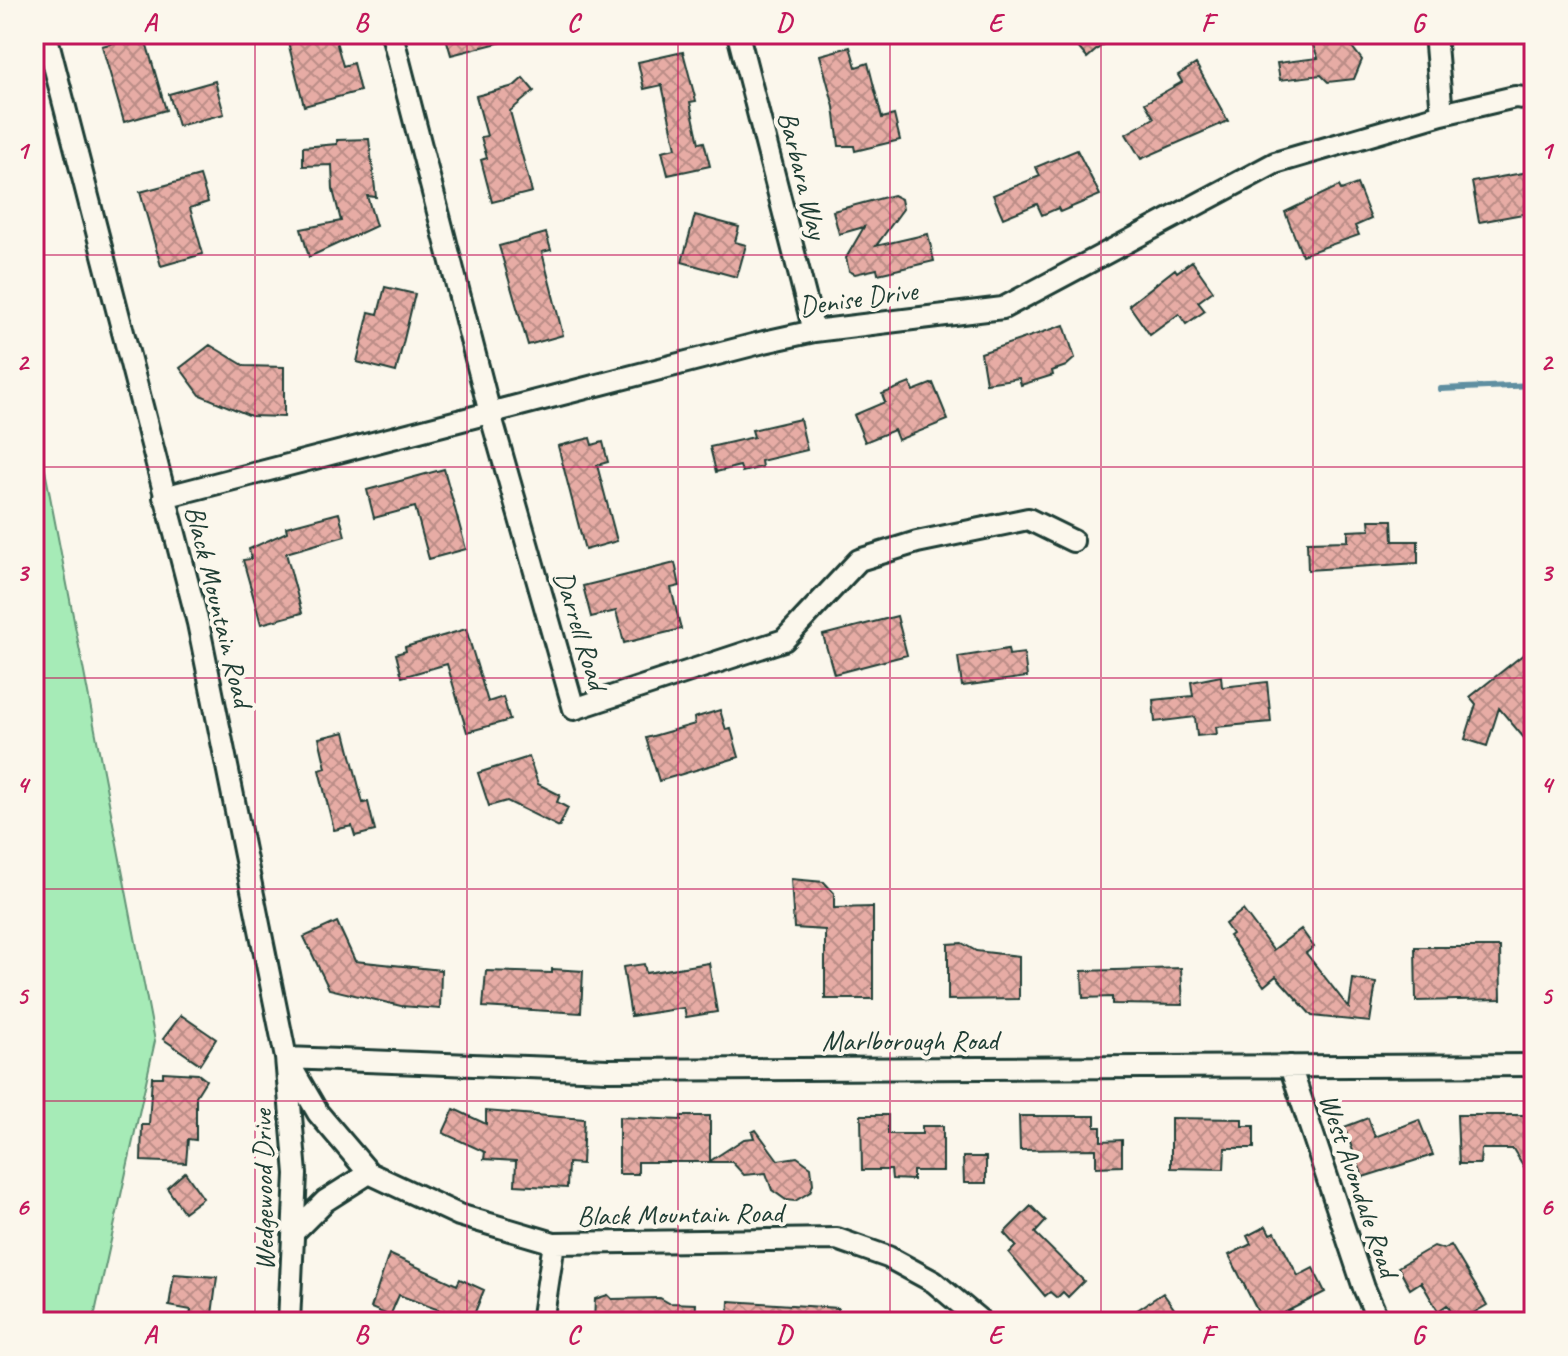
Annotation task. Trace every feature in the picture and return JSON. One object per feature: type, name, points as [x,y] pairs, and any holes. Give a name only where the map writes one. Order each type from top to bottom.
[{"type":"street","name":"Black Mountain Road","points":[[46,34],[201,636],[286,1058],[318,1113],[369,1173],[459,1215],[554,1243],[837,1239],[888,1257],[934,1282],[982,1322]]},
{"type":"street","name":"Darrell Road","points":[[392,34],[490,413],[574,709],[784,640],[859,560],[917,542],[1028,519],[1073,541]]},
{"type":"street","name":"Barbara Way","points":[[738,34],[814,331]]},
{"type":"street","points":[[1435,34],[1442,114]]},
{"type":"street","name":"Denise Drive","points":[[164,497],[814,331],[1003,308],[1275,163],[1442,114],[1515,97],[1534,99]]},
{"type":"street","name":"Marlborough Road","points":[[286,1058],[608,1070],[1534,1065]]},
{"type":"street","name":"Wedgewood Drive","points":[[286,1058],[296,1174],[296,1230],[289,1322]]},
{"type":"street","name":"West Avondale Road","points":[[1290,1066],[1364,1288],[1379,1322]]},
{"type":"street","points":[[296,1230],[325,1201],[369,1173]]},
{"type":"street","points":[[542,1322],[554,1243]]},
{"type":"green space","points":[[34,413],[155,1041],[93,1322],[34,1322]]},
{"type":"building","points":[[286,34],[334,34],[343,66],[353,63],[360,91],[304,106]]},
{"type":"building","points":[[445,34],[510,34],[510,40],[451,55]]},
{"type":"building","points":[[1067,34],[1115,34],[1087,58]]},
{"type":"building","points":[[1316,34],[1342,34],[1362,60],[1354,79],[1328,82],[1321,75],[1280,80],[1277,63],[1318,58],[1312,43]]},
{"type":"building","points":[[144,35],[166,110],[124,122],[102,46]]},
{"type":"building","points":[[850,47],[856,67],[868,63],[882,118],[894,115],[900,140],[855,151],[854,146],[839,146],[834,107],[820,55]]},
{"type":"building","points":[[683,52],[696,101],[690,102],[699,143],[704,142],[710,166],[668,175],[662,151],[676,148],[662,85],[644,89],[638,62]]},
{"type":"building","points":[[1196,64],[1228,121],[1141,159],[1126,134],[1154,118],[1145,103],[1182,82],[1178,75]]},
{"type":"building","points":[[523,78],[534,91],[510,111],[532,192],[492,202],[481,160],[487,158],[481,137],[487,136],[476,96],[514,86]]},
{"type":"building","points":[[215,81],[224,114],[178,126],[169,94]]},
{"type":"building","points":[[369,139],[376,197],[367,196],[376,226],[309,257],[301,229],[341,221],[333,190],[332,165],[303,166],[303,147],[337,144],[337,140]]},
{"type":"building","points":[[1077,150],[1100,195],[1060,212],[1058,208],[1042,215],[1037,204],[1003,218],[993,195],[1040,176],[1036,167]]},
{"type":"building","points":[[1534,171],[1534,212],[1479,222],[1472,182]]},
{"type":"building","points":[[200,176],[208,202],[190,208],[203,254],[161,266],[140,192]]},
{"type":"building","points":[[1357,184],[1371,219],[1355,226],[1359,235],[1302,255],[1285,212],[1339,186],[1341,190]]},
{"type":"building","points":[[893,195],[901,199],[903,209],[876,246],[928,234],[934,261],[878,274],[877,269],[855,274],[849,271],[846,258],[864,227],[839,234],[833,211]]},
{"type":"building","points":[[695,215],[739,227],[735,242],[746,245],[737,277],[682,262]]},
{"type":"building","points":[[546,233],[551,250],[542,252],[563,335],[528,345],[499,246]]},
{"type":"building","points":[[1192,261],[1213,291],[1198,302],[1205,311],[1186,324],[1179,314],[1150,335],[1129,305],[1175,269],[1177,272]]},
{"type":"building","points":[[385,287],[415,294],[396,372],[357,362],[369,312],[378,314]]},
{"type":"building","points":[[1064,325],[1075,358],[1066,366],[1052,371],[1053,375],[1021,385],[1019,378],[986,383],[981,353]]},
{"type":"building","points":[[210,345],[245,366],[284,367],[284,417],[251,416],[200,395],[180,368]]},
{"type":"building","points":[[910,383],[913,391],[933,383],[948,420],[898,440],[894,430],[865,442],[854,415],[885,402],[882,394]]},
{"type":"building","points":[[800,419],[807,450],[761,461],[762,467],[742,472],[740,466],[716,472],[710,447],[754,437],[752,430]]},
{"type":"building","points":[[590,438],[592,445],[603,442],[608,462],[597,465],[617,541],[585,550],[558,446]]},
{"type":"building","points":[[444,469],[466,549],[429,559],[415,507],[374,518],[367,490]]},
{"type":"building","points":[[339,513],[345,536],[286,553],[302,613],[261,624],[243,560],[251,559],[249,549],[287,532],[286,527]]},
{"type":"building","points":[[1369,520],[1392,520],[1393,541],[1418,541],[1418,563],[1308,570],[1307,542],[1348,541],[1348,531],[1370,530]]},
{"type":"building","points":[[675,563],[680,586],[671,588],[681,629],[624,643],[616,611],[591,617],[583,586]]},
{"type":"building","points":[[897,616],[907,655],[834,674],[823,635]]},
{"type":"building","points":[[466,629],[488,702],[503,697],[510,720],[467,732],[447,664],[402,677],[396,654],[406,651],[405,647]]},
{"type":"building","points":[[1008,649],[1009,655],[1024,653],[1027,677],[962,686],[958,657]]},
{"type":"building","points":[[1525,653],[1534,663],[1534,750],[1499,708],[1487,746],[1465,739],[1476,704],[1470,697]]},
{"type":"building","points":[[1221,676],[1222,687],[1267,682],[1271,722],[1216,727],[1217,734],[1197,736],[1195,717],[1155,722],[1153,700],[1193,696],[1191,682]]},
{"type":"building","points":[[720,710],[726,730],[731,729],[739,757],[659,781],[646,738],[695,724],[694,718]]},
{"type":"building","points":[[345,732],[363,803],[368,802],[375,831],[355,836],[352,826],[334,830],[319,770],[326,768],[319,738]]},
{"type":"building","points":[[529,757],[538,784],[560,795],[557,802],[568,808],[559,827],[507,801],[489,806],[478,773]]},
{"type":"building","points":[[791,879],[824,882],[834,893],[834,908],[873,907],[873,999],[825,999],[825,930],[794,928]]},
{"type":"building","points":[[1243,910],[1273,950],[1301,929],[1314,947],[1306,953],[1349,1008],[1353,979],[1376,983],[1370,1022],[1312,1016],[1276,976],[1264,986],[1229,936],[1232,934],[1225,924]]},
{"type":"building","points":[[337,922],[355,961],[441,970],[440,1009],[401,1006],[329,989],[304,937]]},
{"type":"building","points":[[962,943],[976,951],[1019,956],[1019,999],[948,1000],[948,944]]},
{"type":"building","points":[[1415,947],[1500,947],[1501,999],[1416,1001]]},
{"type":"building","points":[[709,963],[717,1012],[686,1017],[684,1008],[631,1016],[623,967],[644,964],[646,973]]},
{"type":"building","points":[[1181,968],[1183,1005],[1112,1004],[1112,997],[1083,998],[1082,971]]},
{"type":"building","points":[[552,969],[583,971],[581,1013],[483,1007],[486,971],[552,973]]},
{"type":"building","points":[[181,1015],[216,1039],[200,1064],[163,1039]]},
{"type":"building","points":[[163,1072],[198,1074],[206,1080],[196,1096],[196,1140],[188,1139],[186,1163],[141,1161],[142,1125],[149,1125],[152,1077],[163,1077]]},
{"type":"building","points":[[454,1109],[486,1124],[486,1111],[584,1119],[582,1164],[568,1163],[567,1188],[515,1185],[516,1161],[484,1159],[485,1152],[443,1133]]},
{"type":"building","points":[[861,1115],[888,1115],[888,1134],[922,1134],[922,1126],[943,1126],[943,1171],[913,1171],[913,1180],[892,1179],[891,1170],[862,1170]]},
{"type":"building","points":[[1457,1115],[1527,1115],[1534,1126],[1534,1183],[1513,1149],[1481,1149],[1480,1164],[1459,1164]]},
{"type":"building","points":[[681,1116],[710,1116],[710,1161],[744,1139],[754,1138],[752,1132],[756,1130],[778,1160],[797,1157],[811,1167],[813,1184],[810,1192],[795,1201],[786,1200],[772,1190],[766,1173],[744,1175],[732,1162],[638,1162],[638,1174],[619,1174],[619,1117],[681,1120]]},
{"type":"building","points":[[1019,1116],[1095,1116],[1095,1127],[1101,1127],[1101,1141],[1122,1140],[1122,1166],[1096,1167],[1096,1149],[1020,1150]]},
{"type":"building","points":[[1171,1118],[1242,1119],[1242,1126],[1254,1126],[1254,1148],[1225,1148],[1224,1169],[1171,1168]]},
{"type":"building","points":[[1368,1118],[1375,1137],[1419,1120],[1433,1155],[1363,1177],[1344,1127]]},
{"type":"building","points":[[963,1157],[986,1157],[986,1183],[964,1183]]},
{"type":"building","points":[[185,1172],[203,1198],[184,1212],[167,1188]]},
{"type":"building","points":[[1031,1206],[1046,1221],[1035,1233],[1084,1281],[1068,1297],[1063,1292],[1057,1298],[1050,1292],[1045,1296],[1009,1253],[1016,1246],[1004,1233]]},
{"type":"building","points":[[1266,1226],[1270,1234],[1275,1232],[1298,1276],[1313,1268],[1325,1292],[1282,1314],[1287,1322],[1263,1322],[1229,1255],[1251,1244],[1247,1236]]},
{"type":"building","points":[[1451,1245],[1487,1305],[1458,1322],[1447,1305],[1438,1311],[1421,1282],[1410,1289],[1398,1267],[1434,1246],[1443,1249]]},
{"type":"building","points":[[389,1254],[457,1285],[460,1279],[484,1290],[471,1322],[399,1295],[390,1316],[371,1308]]},
{"type":"building","points":[[174,1274],[217,1277],[211,1322],[189,1322],[191,1310],[169,1306]]},
{"type":"building","points":[[1163,1293],[1175,1310],[1156,1322],[1119,1322]]},
{"type":"building","points":[[608,1295],[612,1299],[660,1298],[669,1303],[696,1304],[695,1322],[594,1322],[595,1299]]},
{"type":"building","points":[[729,1301],[838,1308],[837,1322],[728,1322]]},
{"type":"waterway","points":[[1441,389],[1534,385]]}]
